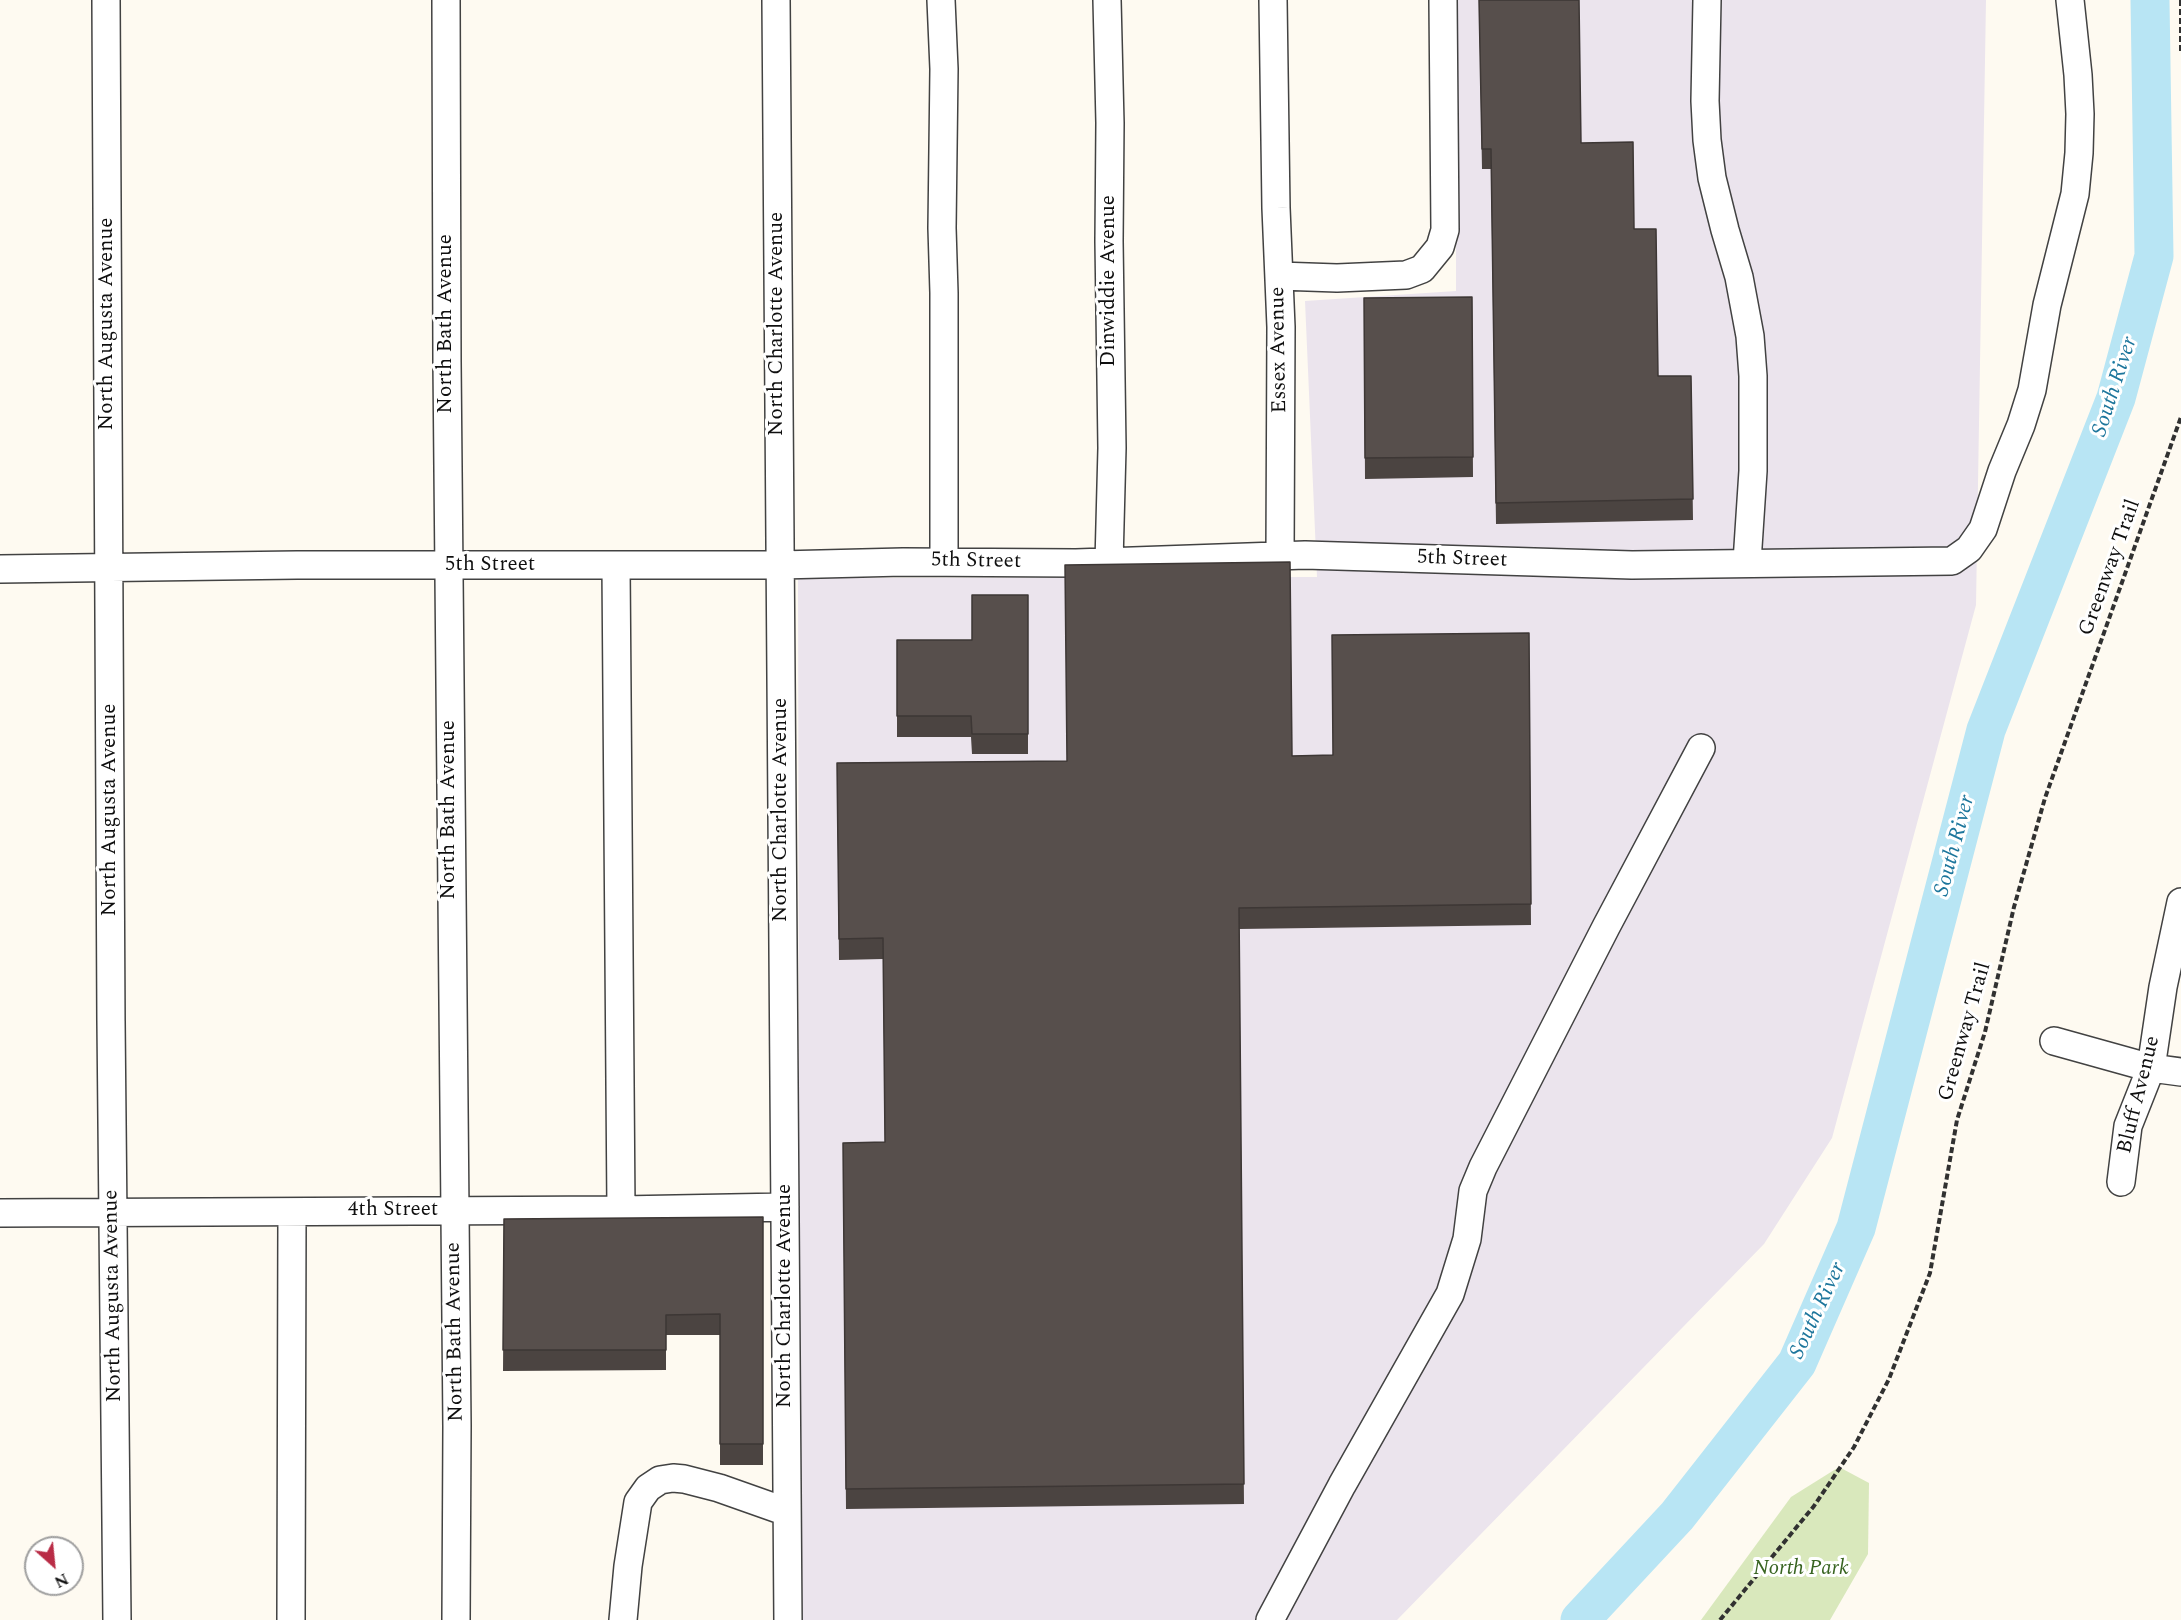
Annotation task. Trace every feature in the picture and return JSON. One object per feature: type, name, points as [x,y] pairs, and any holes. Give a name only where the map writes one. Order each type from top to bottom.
[{"type":"street","name":"North Augusta Avenue","points":[[106,0],[117,1620]]},
{"type":"street","name":"North Bath Avenue","points":[[446,0],[457,1426],[456,1620]]},
{"type":"street","name":"North Charlotte Avenue","points":[[776,0],[788,1620]]},
{"type":"street","points":[[941,0],[944,69],[942,228],[944,562]]},
{"type":"street","name":"Dinwiddie Avenue","points":[[1107,0],[1112,448],[1109,562]]},
{"type":"street","points":[[1273,0],[1279,276]]},
{"type":"street","name":"Essex Avenue","points":[[1280,555],[1282,430],[1279,276],[1337,278],[1406,275],[1422,269],[1440,247],[1445,230],[1443,0]]},
{"type":"street","points":[[1707,0],[1705,101],[1707,140],[1715,188],[1739,278],[1750,336],[1753,376],[1753,471],[1747,562]]},
{"type":"street","name":"5th Street","points":[[0,569],[297,565],[450,567],[1109,562],[1280,555],[1632,565],[1952,561],[1969,549],[1983,529],[2002,471],[2021,425],[2032,390],[2047,305],[2075,194],[2080,114],[2070,0]]},
{"type":"street","points":[[616,566],[621,1210]]},
{"type":"street","points":[[1270,1620],[1348,1475],[1450,1294],[1467,1239],[1473,1191],[1483,1167],[1701,748]]},
{"type":"street","name":"Bluff Avenue","points":[[2121,1182],[2128,1126],[2151,1068],[2163,987],[2181,902]]},
{"type":"street","points":[[2054,1041],[2151,1068],[2181,1072]]},
{"type":"street","name":"4th Street","points":[[0,1212],[621,1210],[785,1207]]},
{"type":"street","points":[[291,1620],[292,1212]]},
{"type":"street","points":[[623,1620],[628,1566],[638,1502],[648,1488],[660,1480],[684,1479],[719,1488],[787,1512]]},
{"type":"path","points":[[2181,0],[2181,53]]},
{"type":"path","name":"Greenway Trail","points":[[1720,1620],[1814,1506],[1854,1447],[1888,1379],[1930,1273],[1957,1120],[1985,1032],[2014,907],[2045,798],[2181,417]]},
{"type":"shaded area","points":[[1456,0],[1986,0],[1976,605],[1832,1138],[1764,1244],[1397,1620],[800,1620],[798,578],[1317,577],[1305,301],[1456,291]]},
{"type":"green space","name":"North Park","points":[[1839,1467],[1869,1483],[1868,1554],[1830,1620],[1701,1620],[1791,1497]]},
{"type":"building","points":[[1479,0],[1579,0],[1581,143],[1633,142],[1634,229],[1656,229],[1658,376],[1691,376],[1693,499],[1496,503],[1491,149],[1482,149]]},
{"type":"building","points":[[1472,297],[1473,457],[1365,458],[1364,298]]},
{"type":"building","points":[[1290,562],[1292,756],[1333,755],[1332,635],[1529,633],[1531,904],[1239,908],[1244,1484],[846,1489],[843,1143],[885,1142],[883,938],[839,939],[837,763],[1067,761],[1065,565]]},
{"type":"building","points":[[972,595],[1028,595],[1028,734],[972,734],[971,716],[897,716],[897,640],[972,640]]},
{"type":"building","points":[[763,1217],[763,1444],[720,1444],[720,1314],[666,1315],[666,1350],[503,1350],[504,1219]]},
{"type":"waterway","name":"South River","points":[[1580,1620],[1677,1516],[1797,1363],[1856,1228],[1986,730],[2116,398],[2154,256],[2150,0]]}]
